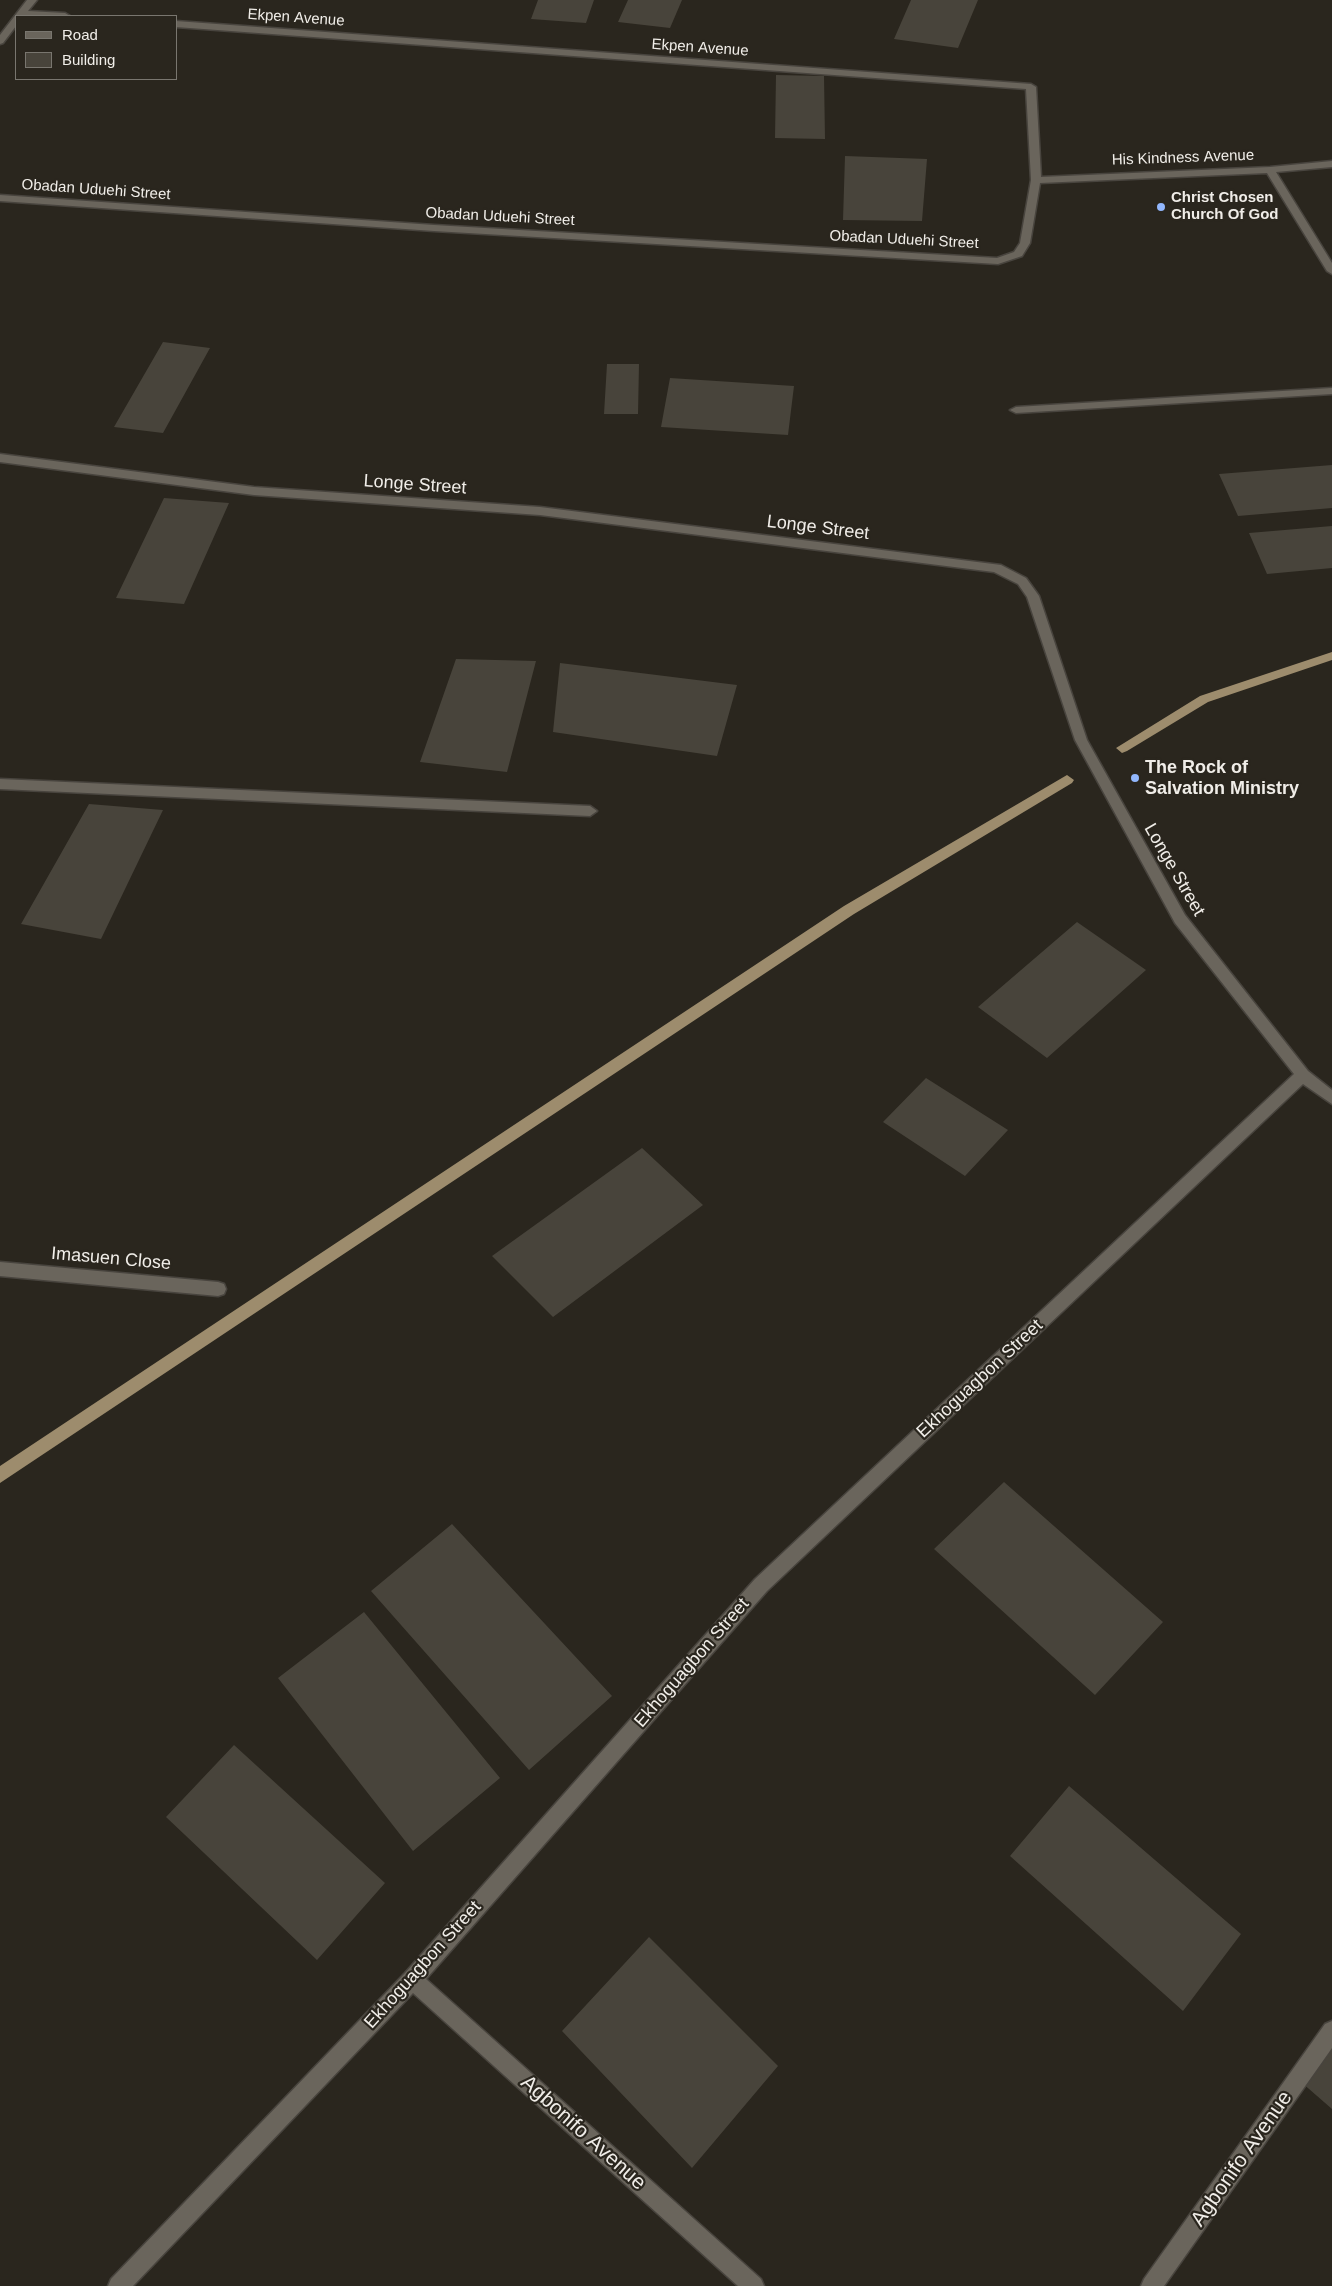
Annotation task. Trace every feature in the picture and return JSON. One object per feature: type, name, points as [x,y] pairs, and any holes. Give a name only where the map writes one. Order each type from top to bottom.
[{"type":"street","points":[[20,15],[32,0]]},
{"type":"street","points":[[0,41],[15,21]]},
{"type":"street","name":"Ekpen Avenue","points":[[178,24],[1031,87],[1036,180],[1025,243],[1018,254],[998,261]]},
{"type":"street","name":"His Kindness Avenue","points":[[1036,180],[1270,170],[1332,164]]},
{"type":"street","points":[[1270,170],[1332,271]]},
{"type":"street","name":"Obadan Uduehi Street","points":[[0,198],[444,228],[998,261]]},
{"type":"street","points":[[1016,410],[1332,391]]},
{"type":"street","name":"Longe Street","points":[[0,458],[254,491],[540,511],[997,568],[1022,581],[1033,596],[1081,740],[1180,920],[1303,1075],[1332,1098]]},
{"type":"street","points":[[0,784],[590,811]]},
{"type":"street","name":"Ekhoguagbon Street","points":[[118,2286],[412,1980],[761,1585],[1303,1075]]},
{"type":"street","name":"Imasuen Close","points":[[0,1269],[218,1289]]},
{"type":"street","name":"Agbonifo Avenue","points":[[412,1980],[754,2286]]},
{"type":"street","name":"Agbonifo Avenue","points":[[1151,2286],[1332,2031]]},
{"type":"building","points":[[538,0],[594,0],[586,23],[531,19]]},
{"type":"building","points":[[628,0],[682,0],[670,28],[618,22]]},
{"type":"building","points":[[911,0],[978,0],[958,48],[894,39]]},
{"type":"building","points":[[776,75],[824,76],[825,139],[775,138]]},
{"type":"building","points":[[845,156],[927,159],[922,221],[843,220]]},
{"type":"building","points":[[163,342],[210,348],[163,433],[114,427]]},
{"type":"building","points":[[607,364],[639,364],[638,414],[604,414]]},
{"type":"building","points":[[670,378],[794,386],[788,435],[661,427]]},
{"type":"building","points":[[1332,465],[1332,508],[1238,516],[1219,474]]},
{"type":"building","points":[[164,498],[229,503],[184,604],[116,598]]},
{"type":"building","points":[[1332,526],[1332,568],[1267,574],[1249,533]]},
{"type":"building","points":[[456,659],[536,661],[507,772],[420,762]]},
{"type":"building","points":[[560,663],[737,685],[717,756],[553,732]]},
{"type":"building","points":[[89,804],[163,810],[101,939],[21,924]]},
{"type":"building","points":[[1077,922],[1146,970],[1047,1058],[978,1007]]},
{"type":"building","points":[[926,1078],[1008,1130],[965,1176],[883,1122]]},
{"type":"building","points":[[642,1148],[703,1205],[553,1317],[492,1256]]},
{"type":"building","points":[[1004,1482],[1163,1622],[1095,1695],[934,1549]]},
{"type":"building","points":[[452,1524],[612,1696],[529,1770],[371,1591]]},
{"type":"building","points":[[364,1612],[500,1778],[413,1851],[278,1678]]},
{"type":"building","points":[[234,1745],[385,1883],[317,1960],[166,1817]]},
{"type":"building","points":[[1069,1786],[1241,1934],[1183,2011],[1010,1856]]},
{"type":"building","points":[[649,1937],[778,2066],[692,2168],[562,2031]]},
{"type":"building","points":[[1332,2037],[1332,2109],[1301,2082]]},
{"type":"waterway","points":[[1122,748],[1204,699],[1332,656]]},
{"type":"waterway","points":[[0,1475],[849,910],[1067,780]]},
{"type":"place","name":"Christ Chosen Church Of God","points":[[1161,207]]},
{"type":"place","name":"The Rock of Salvation Ministry","points":[[1135,778]]}]
